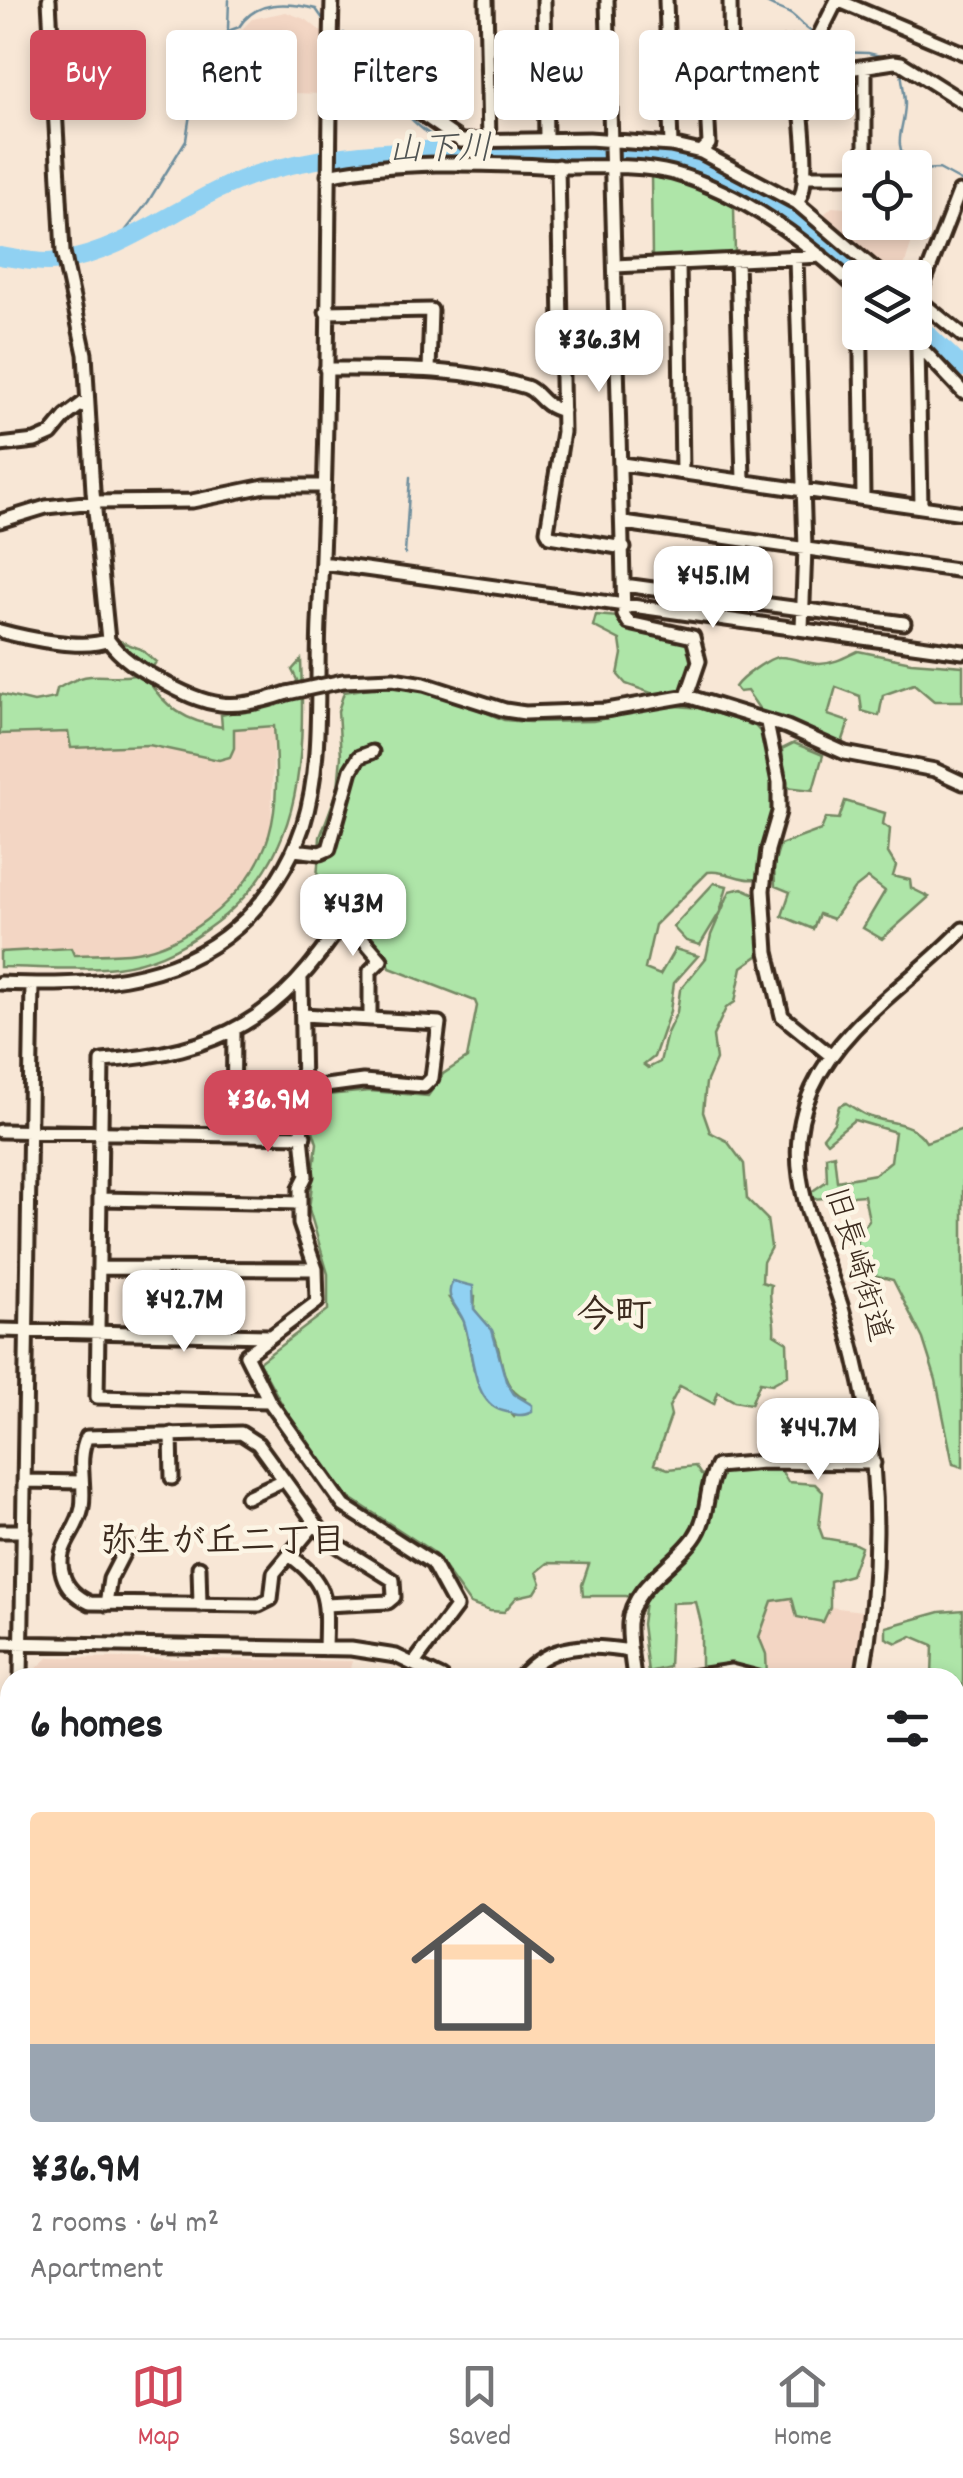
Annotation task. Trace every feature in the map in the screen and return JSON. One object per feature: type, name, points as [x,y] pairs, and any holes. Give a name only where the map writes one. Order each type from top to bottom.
[{"type":"street","points":[[50,0],[63,252],[83,338],[108,640],[138,668],[207,704],[228,706],[258,703],[342,681],[393,679],[526,713],[606,710],[687,696],[845,753],[934,770],[963,783]]},
{"type":"street","points":[[0,983],[116,982],[194,957],[238,926],[265,894],[294,850],[304,824],[312,782],[322,563],[332,0]]},
{"type":"street","points":[[486,0],[490,140]]},
{"type":"street","points":[[544,0],[546,138]]},
{"type":"street","points":[[607,0],[624,615],[630,623],[693,637],[699,661],[687,696]]},
{"type":"street","points":[[666,0],[671,145]]},
{"type":"street","points":[[730,0],[731,30]]},
{"type":"street","points":[[822,30],[837,0],[963,53]]},
{"type":"street","points":[[855,70],[901,63],[963,102]]},
{"type":"street","points":[[865,68],[865,150]]},
{"type":"street","points":[[431,120],[461,141],[546,138],[610,146],[671,145],[701,152],[797,204],[864,260]]},
{"type":"street","points":[[701,152],[709,144],[708,120]]},
{"type":"street","points":[[797,204],[802,197],[804,176],[801,120]]},
{"type":"street","points":[[328,175],[372,166],[428,163],[658,170],[696,181],[777,224],[842,275]]},
{"type":"street","points":[[558,166],[562,412],[560,461],[547,531],[550,536],[624,548]]},
{"type":"street","points":[[804,176],[842,176]]},
{"type":"street","points":[[931,260],[959,192]]},
{"type":"street","points":[[616,266],[821,256]]},
{"type":"street","points":[[796,258],[805,548],[802,628]]},
{"type":"street","points":[[736,260],[743,480]]},
{"type":"street","points":[[678,263],[682,472]]},
{"type":"street","points":[[326,312],[431,310],[429,370]]},
{"type":"street","points":[[932,311],[963,336]]},
{"type":"street","points":[[559,322],[617,322]]},
{"type":"street","points":[[861,350],[863,498]]},
{"type":"street","points":[[918,350],[921,506]]},
{"type":"street","points":[[923,350],[963,392]]},
{"type":"street","points":[[326,369],[429,370],[530,388],[546,407],[562,412]]},
{"type":"street","points":[[0,445],[35,441],[51,434],[66,416],[88,400]]},
{"type":"street","points":[[622,464],[963,513]]},
{"type":"street","points":[[0,520],[46,507],[192,500],[265,486],[324,486]]},
{"type":"street","points":[[624,524],[963,571]]},
{"type":"street","points":[[322,563],[963,652]]},
{"type":"street","points":[[624,585],[904,623]]},
{"type":"street","points":[[0,631],[93,645],[108,640]]},
{"type":"street","points":[[768,723],[779,782],[779,812],[768,850],[764,890],[768,952],[782,1016],[830,1055]]},
{"type":"street","points":[[294,850],[320,853],[329,849],[351,770],[359,757],[372,752]]},
{"type":"street","points":[[269,1401],[96,1397],[102,1062],[192,1048],[234,1031],[301,980],[345,918],[381,960],[370,971],[370,1018]]},
{"type":"street","name":"旧長崎街道","points":[[864,1668],[873,1620],[877,1541],[874,1463],[860,1377],[846,1324],[802,1198],[798,1147],[804,1108],[830,1055],[864,1018],[963,929]]},
{"type":"street","points":[[301,980],[303,1089],[299,1106],[306,1176],[300,1188],[300,1224],[316,1269],[317,1302],[246,1355],[269,1401],[344,1506],[432,1563],[456,1607],[415,1662]]},
{"type":"street","points":[[21,1668],[32,984]]},
{"type":"street","points":[[303,1016],[440,1023],[432,1078],[424,1086],[363,1081],[303,1089]]},
{"type":"street","points":[[234,1031],[234,1133]]},
{"type":"street","points":[[0,1131],[304,1136]]},
{"type":"street","points":[[101,1199],[300,1203]]},
{"type":"street","points":[[100,1268],[316,1269]]},
{"type":"street","points":[[0,1330],[270,1336]]},
{"type":"street","points":[[172,1434],[172,1478]]},
{"type":"street","points":[[314,1524],[274,1574],[274,1594],[267,1604],[90,1602],[76,1595],[64,1580],[60,1564],[62,1549],[82,1510],[82,1450],[87,1437],[248,1435],[327,1539],[394,1580],[394,1596],[388,1602],[325,1606]]},
{"type":"street","points":[[633,1668],[629,1623],[636,1604],[643,1590],[694,1539],[704,1520],[710,1479],[718,1466],[762,1462],[874,1463]]},
{"type":"street","points":[[247,1498],[284,1480]]},
{"type":"street","points":[[25,1481],[82,1482]]},
{"type":"street","points":[[0,1531],[24,1531]]},
{"type":"street","points":[[106,1604],[110,1579],[127,1546]]},
{"type":"street","points":[[288,1555],[312,1571],[320,1584],[325,1606],[325,1649]]},
{"type":"street","points":[[199,1567],[200,1604]]},
{"type":"street","points":[[0,1642],[370,1651],[425,1668]]},
{"type":"street","points":[[531,1668],[545,1655],[571,1646],[631,1651]]},
{"type":"shaded area","points":[[286,12],[319,30],[317,94],[297,93],[297,30],[241,30],[252,19]]},
{"type":"shaded area","points":[[832,207],[842,208],[842,234],[821,217]]},
{"type":"shaded area","points":[[849,240],[912,240],[906,260],[873,260]]},
{"type":"shaded area","points":[[274,726],[271,829],[259,864],[232,899],[183,937],[138,952],[73,955],[71,948],[0,952],[0,734],[69,732],[72,748],[149,745],[219,760],[234,748],[234,729]]},
{"type":"shaded area","points":[[793,1598],[822,1622],[830,1607],[870,1612],[859,1668],[767,1668],[759,1637],[772,1601]]},
{"type":"shaded area","points":[[49,1657],[352,1661],[350,1668],[37,1668]]},
{"type":"green space","points":[[651,174],[692,186],[734,207],[735,255],[652,260]]},
{"type":"green space","points":[[596,615],[618,617],[626,626],[684,637],[697,654],[684,689],[662,697],[626,684],[618,675],[620,640],[593,626]]},
{"type":"green space","points":[[117,640],[141,649],[156,662],[146,677],[168,705],[187,717],[222,727],[221,715],[291,700],[297,680],[292,670],[301,660],[298,774],[280,843],[262,874],[238,903],[197,936],[164,954],[129,965],[102,968],[0,967],[0,952],[71,948],[74,955],[121,954],[173,940],[206,920],[230,899],[261,857],[274,811],[274,726],[234,729],[230,757],[219,760],[149,745],[71,748],[68,732],[0,734],[0,694],[34,702],[55,698],[57,689],[80,678],[135,675],[137,664],[117,648]]},
{"type":"green space","points":[[858,651],[911,662],[963,666],[963,701],[934,701],[914,684],[883,695],[879,716],[862,711],[860,696],[836,687],[828,715],[849,722],[841,746],[765,717],[747,691],[739,692],[735,687],[775,658],[820,664]]},
{"type":"green space","points":[[376,687],[414,689],[451,698],[504,720],[529,722],[593,721],[647,709],[700,708],[755,726],[765,737],[774,805],[764,835],[757,879],[708,872],[655,925],[645,969],[660,975],[675,949],[698,956],[674,983],[670,1011],[654,1057],[644,1065],[648,1068],[660,1062],[680,990],[706,958],[711,935],[730,891],[742,888],[760,896],[762,953],[742,967],[735,1002],[726,1008],[713,1036],[716,1060],[706,1083],[703,1112],[710,1132],[727,1141],[744,1164],[747,1199],[767,1219],[771,1247],[763,1262],[762,1282],[771,1285],[774,1334],[787,1342],[788,1375],[772,1384],[760,1382],[751,1404],[718,1392],[714,1404],[680,1386],[669,1407],[671,1416],[654,1464],[668,1469],[695,1466],[701,1475],[762,1466],[781,1470],[788,1482],[815,1484],[823,1492],[819,1527],[823,1538],[861,1547],[851,1575],[830,1581],[830,1607],[823,1622],[797,1617],[792,1598],[772,1601],[759,1637],[767,1668],[701,1668],[701,1623],[696,1602],[672,1603],[669,1667],[648,1668],[642,1624],[645,1601],[626,1596],[583,1596],[582,1585],[589,1564],[548,1563],[537,1572],[541,1583],[535,1593],[517,1597],[504,1612],[470,1604],[433,1552],[346,1495],[289,1417],[259,1362],[328,1310],[328,1274],[309,1209],[317,1143],[306,1109],[316,1096],[370,1091],[428,1096],[443,1074],[467,1058],[477,1006],[475,1001],[390,968],[370,935],[316,893],[320,837],[338,789],[338,711],[344,692]],"holes":[[[475,1297],[474,1309],[490,1328],[503,1371],[511,1387],[525,1399],[514,1417],[474,1370],[464,1321],[449,1298]]]},
{"type":"green space","points":[[794,743],[823,755],[813,790],[785,787],[782,749]]},
{"type":"green space","points":[[845,801],[885,813],[883,824],[890,829],[888,853],[896,866],[893,876],[910,880],[911,888],[929,897],[882,939],[863,928],[885,891],[868,878],[854,889],[833,919],[819,914],[813,929],[782,916],[790,892],[775,886],[774,865],[780,845],[821,830],[826,818],[839,819]]},
{"type":"green space","points":[[714,883],[727,886],[720,912],[700,945],[686,941],[673,927]]},
{"type":"green space","points":[[846,1103],[868,1116],[915,1130],[926,1142],[963,1129],[963,1467],[953,1464],[936,1380],[923,1339],[893,1280],[870,1274],[858,1253],[859,1235],[869,1220],[864,1195],[812,1199],[811,1192],[827,1181],[826,1156],[834,1154],[837,1181],[875,1174],[891,1161],[895,1132],[854,1120],[827,1142],[823,1137],[834,1123],[839,1106]]},
{"type":"green space","points":[[963,1610],[963,1668],[932,1668],[933,1645],[912,1636],[897,1643],[886,1638],[886,1627],[940,1612]]},
{"type":"water","points":[[453,1281],[473,1286],[474,1309],[492,1330],[506,1381],[514,1394],[532,1405],[532,1412],[520,1415],[503,1411],[485,1397],[475,1373],[464,1322],[451,1297]]},
{"type":"waterway","points":[[228,28],[229,0]]},
{"type":"waterway","points":[[762,0],[789,13],[810,30]]},
{"type":"waterway","points":[[126,238],[126,230],[186,140],[193,95],[228,31],[239,27],[254,12],[273,5],[316,9],[323,19]]},
{"type":"waterway","points":[[855,53],[884,57]]},
{"type":"waterway","points":[[901,71],[905,104],[901,150]]},
{"type":"waterway","points":[[413,120],[454,149]]},
{"type":"waterway","name":"山下川","points":[[0,256],[45,262],[86,255],[136,234],[235,182],[301,163],[386,152],[471,150],[648,158],[696,167],[787,214],[846,260]]},
{"type":"waterway","points":[[932,169],[963,182]]},
{"type":"waterway","name":"山下川","points":[[932,338],[963,368]]},
{"type":"waterway","points":[[405,554],[410,477]]},
{"type":"district","name":"今町","points":[[614,1318]]},
{"type":"district","name":"弥生が丘二丁目","points":[[223,1544]]}]
